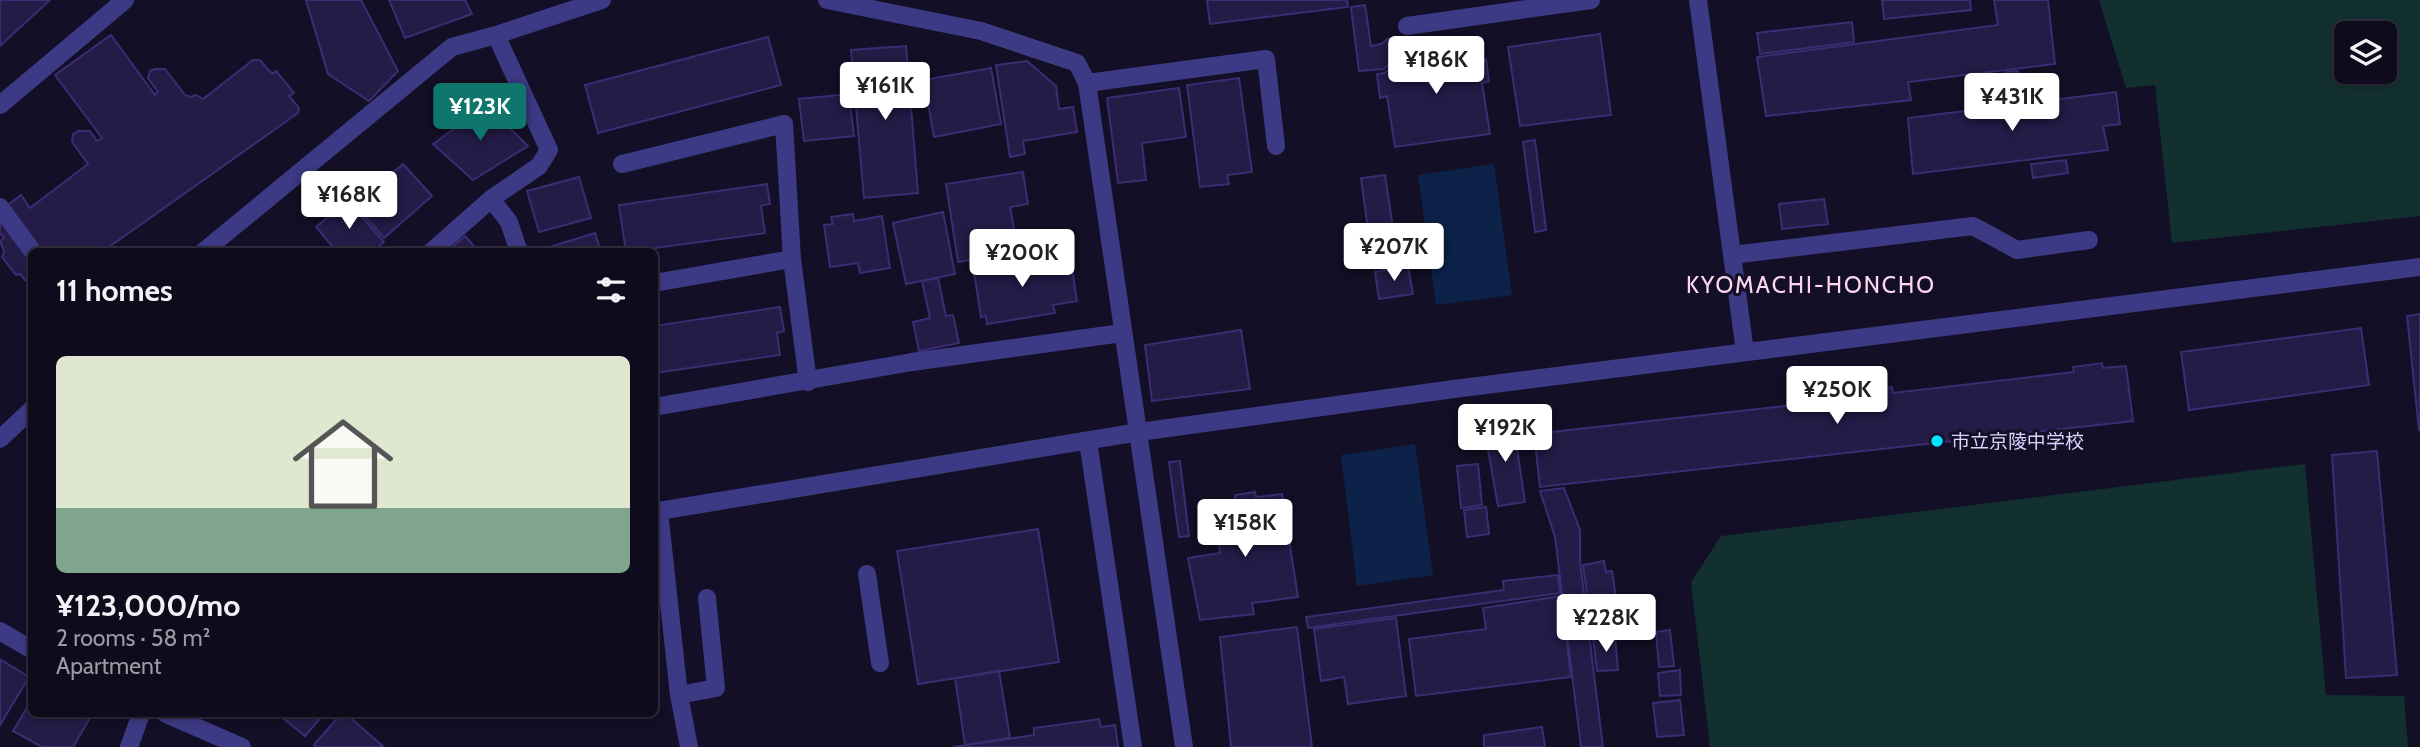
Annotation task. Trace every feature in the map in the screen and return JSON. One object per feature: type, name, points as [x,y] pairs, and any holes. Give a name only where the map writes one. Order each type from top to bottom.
[{"type":"street","points":[[0,105],[125,0]]},
{"type":"street","points":[[827,0],[981,30],[1077,62],[1087,83],[1184,747]]},
{"type":"street","points":[[1407,26],[1591,0]]},
{"type":"street","points":[[1698,0],[1745,352]]},
{"type":"street","points":[[208,248],[452,47],[595,1]]},
{"type":"street","points":[[436,248],[491,200],[539,166],[550,150],[496,35]]},
{"type":"street","points":[[1087,83],[1266,59],[1276,146]]},
{"type":"street","points":[[622,163],[784,124],[792,258],[808,382]]},
{"type":"street","points":[[491,200],[509,222],[518,248]]},
{"type":"street","points":[[0,207],[30,248]]},
{"type":"street","points":[[1732,255],[1973,226],[2017,250],[2089,240]]},
{"type":"street","points":[[658,282],[792,258]]},
{"type":"street","points":[[689,747],[679,695],[659,511],[1139,432],[2420,267]]},
{"type":"street","points":[[658,406],[912,362],[1122,333]]},
{"type":"street","points":[[0,439],[28,413]]},
{"type":"street","points":[[1088,441],[1133,747]]},
{"type":"street","points":[[867,573],[880,663]]},
{"type":"street","points":[[679,695],[716,688],[707,598]]},
{"type":"street","points":[[0,631],[28,648]]},
{"type":"street","points":[[129,747],[140,717]]},
{"type":"street","points":[[173,717],[242,747]]},
{"type":"green space","points":[[2099,0],[2420,0],[2420,216],[2172,243],[2155,85],[2126,88]]},
{"type":"green space","points":[[2305,464],[2326,695],[2404,696],[2408,747],[1710,747],[1691,582],[1721,536]]},
{"type":"water","points":[[1494,164],[1512,295],[1436,305],[1418,175]]},
{"type":"water","points":[[1415,444],[1433,575],[1357,586],[1341,455]]},
{"type":"building","points":[[50,0],[0,46],[0,2]]},
{"type":"building","points":[[306,0],[361,0],[398,71],[369,101],[328,74]]},
{"type":"building","points":[[389,0],[465,0],[472,14],[405,38]]},
{"type":"building","points":[[1207,0],[1347,0],[1348,7],[1210,24]]},
{"type":"building","points":[[1882,0],[1970,0],[1971,10],[1884,19]]},
{"type":"building","points":[[1994,0],[2048,0],[2055,64],[1908,82],[1911,100],[1766,116],[1757,57],[1998,25]]},
{"type":"building","points":[[1365,5],[1371,46],[1395,38],[1400,40],[1406,50],[1384,69],[1359,71],[1351,7]]},
{"type":"building","points":[[1852,22],[1854,42],[1760,54],[1757,33]]},
{"type":"building","points":[[1600,34],[1611,115],[1520,126],[1508,47]]},
{"type":"building","points":[[111,35],[155,95],[158,92],[148,78],[150,71],[155,69],[165,69],[185,95],[196,95],[203,99],[253,60],[260,60],[272,74],[276,71],[294,93],[289,96],[299,108],[298,113],[108,248],[28,248],[28,280],[20,274],[16,275],[2,257],[4,251],[0,241],[4,238],[0,233],[0,211],[21,195],[30,208],[88,164],[72,142],[73,134],[90,131],[97,141],[102,138],[55,75]]},
{"type":"building","points":[[768,37],[781,85],[598,133],[585,85]]},
{"type":"building","points":[[906,46],[918,193],[864,198],[851,50]]},
{"type":"building","points":[[1430,46],[1448,46],[1471,55],[1480,62],[1486,59],[1489,81],[1482,83],[1490,134],[1395,147],[1387,96],[1380,98],[1377,74],[1385,73],[1399,59],[1415,50]]},
{"type":"building","points":[[1027,61],[1056,86],[1059,109],[1073,107],[1077,132],[1023,141],[1025,154],[1010,157],[996,65]]},
{"type":"building","points":[[991,68],[1001,124],[934,137],[924,80]]},
{"type":"building","points":[[2018,71],[2023,102],[1978,108],[1976,94],[2009,89],[2006,72]]},
{"type":"building","points":[[1239,78],[1252,172],[1227,175],[1229,184],[1200,187],[1187,85]]},
{"type":"building","points":[[1179,88],[1186,137],[1142,143],[1146,180],[1118,183],[1107,98]]},
{"type":"building","points":[[2116,92],[2120,124],[2103,126],[2108,150],[1913,174],[1908,118]]},
{"type":"building","points":[[849,94],[854,136],[804,141],[799,99]]},
{"type":"building","points":[[486,105],[528,146],[473,180],[433,144]]},
{"type":"building","points":[[1535,140],[1546,230],[1535,232],[1523,142]]},
{"type":"building","points":[[2066,160],[2068,173],[2033,178],[2031,164]]},
{"type":"building","points":[[403,164],[432,196],[384,238],[355,205]]},
{"type":"building","points":[[1023,172],[1028,204],[1010,207],[1018,252],[958,262],[946,184]]},
{"type":"building","points":[[1385,175],[1396,248],[1371,251],[1361,178]]},
{"type":"building","points":[[579,177],[591,218],[539,232],[527,191]]},
{"type":"building","points":[[767,184],[770,204],[761,206],[765,233],[655,248],[625,248],[619,205]]},
{"type":"building","points":[[1824,199],[1828,224],[1782,229],[1779,204]]},
{"type":"building","points":[[348,201],[384,242],[377,248],[334,248],[316,227]]},
{"type":"building","points":[[943,212],[955,274],[906,284],[893,223]]},
{"type":"building","points":[[853,214],[854,221],[882,216],[890,268],[860,273],[858,263],[830,267],[824,225],[833,224],[831,217]]},
{"type":"building","points":[[595,233],[600,248],[546,248]]},
{"type":"building","points":[[465,236],[476,248],[452,248]]},
{"type":"building","points":[[1037,257],[1039,264],[1060,261],[1062,271],[1072,269],[1077,301],[1053,305],[1055,313],[987,324],[986,316],[981,317],[973,266]]},
{"type":"building","points":[[1408,266],[1413,294],[1379,299],[1375,272]]},
{"type":"building","points":[[938,278],[946,316],[953,315],[959,343],[919,351],[913,322],[930,318],[922,281]]},
{"type":"building","points":[[780,307],[784,331],[777,333],[780,355],[658,372],[658,325]]},
{"type":"building","points":[[2420,314],[2420,430],[2419,430],[2407,316]]},
{"type":"building","points":[[2361,328],[2369,385],[2189,410],[2181,352]]},
{"type":"building","points":[[1241,330],[1250,389],[1152,401],[1145,345]]},
{"type":"building","points":[[2102,363],[2103,368],[2126,366],[2133,421],[1540,487],[1534,434],[1864,397],[1863,392],[1892,387],[1893,393],[2074,372],[2073,367]]},
{"type":"building","points":[[1513,422],[1525,502],[1498,506],[1484,427]]},
{"type":"building","points":[[2377,451],[2397,675],[2346,678],[2332,455]]},
{"type":"building","points":[[1180,461],[1189,536],[1179,537],[1169,462]]},
{"type":"building","points":[[1478,464],[1482,505],[1461,508],[1457,466]]},
{"type":"building","points":[[1564,488],[1580,530],[1580,561],[1603,747],[1581,747],[1555,537],[1540,491]]},
{"type":"building","points":[[1255,492],[1256,497],[1282,494],[1298,597],[1252,603],[1254,614],[1200,620],[1188,558],[1220,553],[1214,505],[1235,501],[1235,495]]},
{"type":"building","points":[[1486,507],[1489,534],[1467,537],[1464,510]]},
{"type":"building","points":[[1038,529],[1059,662],[918,684],[897,551]]},
{"type":"building","points":[[1604,561],[1606,572],[1612,571],[1616,598],[1610,600],[1613,618],[1591,621],[1583,565]]},
{"type":"building","points":[[1558,575],[1560,593],[1308,628],[1306,617],[1504,590],[1503,581]]},
{"type":"building","points":[[1561,596],[1571,677],[1416,696],[1409,639],[1486,629],[1483,608]]},
{"type":"building","points":[[1396,618],[1406,696],[1348,704],[1344,677],[1321,681],[1314,629]]},
{"type":"building","points":[[1297,627],[1312,747],[1231,747],[1220,637]]},
{"type":"building","points":[[1670,630],[1674,666],[1659,667],[1656,632]]},
{"type":"building","points":[[1615,636],[1618,670],[1597,671],[1593,638]]},
{"type":"building","points":[[0,659],[28,679],[0,725]]},
{"type":"building","points":[[1680,670],[1681,695],[1660,696],[1658,673]]},
{"type":"building","points":[[999,671],[1010,738],[965,745],[955,678]]},
{"type":"building","points":[[1680,700],[1684,735],[1657,737],[1653,703]]},
{"type":"building","points":[[28,706],[28,717],[90,718],[73,747],[42,747],[13,731]]},
{"type":"building","points":[[282,717],[321,717],[305,736]]},
{"type":"building","points":[[338,717],[349,717],[384,747],[316,747],[314,745]]},
{"type":"building","points":[[1099,719],[1101,727],[1115,725],[1118,747],[953,747],[1034,735],[1034,728]]},
{"type":"building","points":[[1542,727],[1545,747],[1484,747],[1484,735]]},
{"type":"place","name":"市立京陵中学校","points":[[1937,441]]},
{"type":"district","name":"KYOMACHI-HONCHO","points":[[1811,285]]}]
